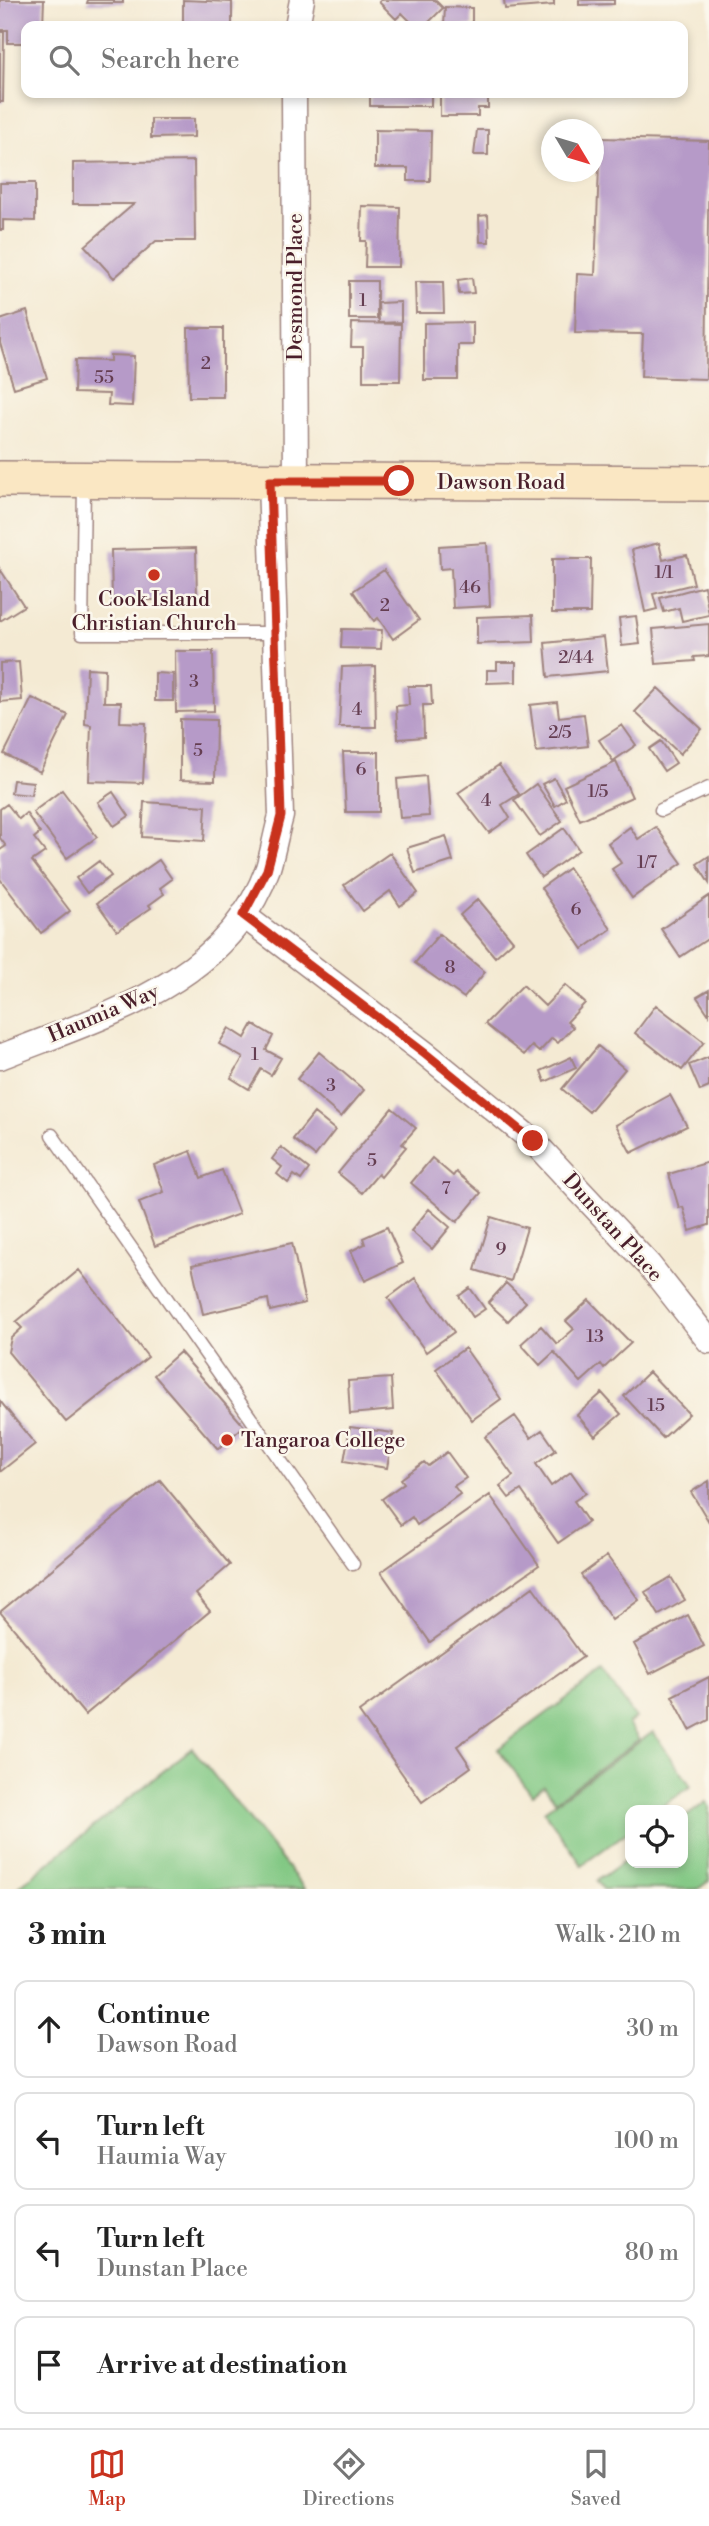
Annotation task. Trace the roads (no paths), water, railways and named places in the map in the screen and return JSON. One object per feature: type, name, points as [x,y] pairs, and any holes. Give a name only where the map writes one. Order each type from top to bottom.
[{"type":"main road","name":"Dawson Road","points":[[0,479],[709,483]]},
{"type":"street","points":[[298,21],[302,0]]},
{"type":"street","name":"Desmond Place","points":[[283,481],[293,98]]},
{"type":"street","name":"Haumia Way","points":[[0,1057],[155,994],[212,953],[243,915],[267,870],[281,816],[273,632],[283,481]]},
{"type":"street","name":"Dunstan Place","points":[[243,915],[426,1054],[533,1141],[649,1265],[709,1341]]},
{"type":"lane","points":[[84,480],[82,633],[273,632]]},
{"type":"lane","points":[[661,810],[709,788]]},
{"type":"lane","points":[[52,1135],[353,1564]]},
{"type":"place","name":"Cook Island Christian Church","points":[[154,575]]},
{"type":"place","name":"Tangaroa College","points":[[227,1440]]}]
